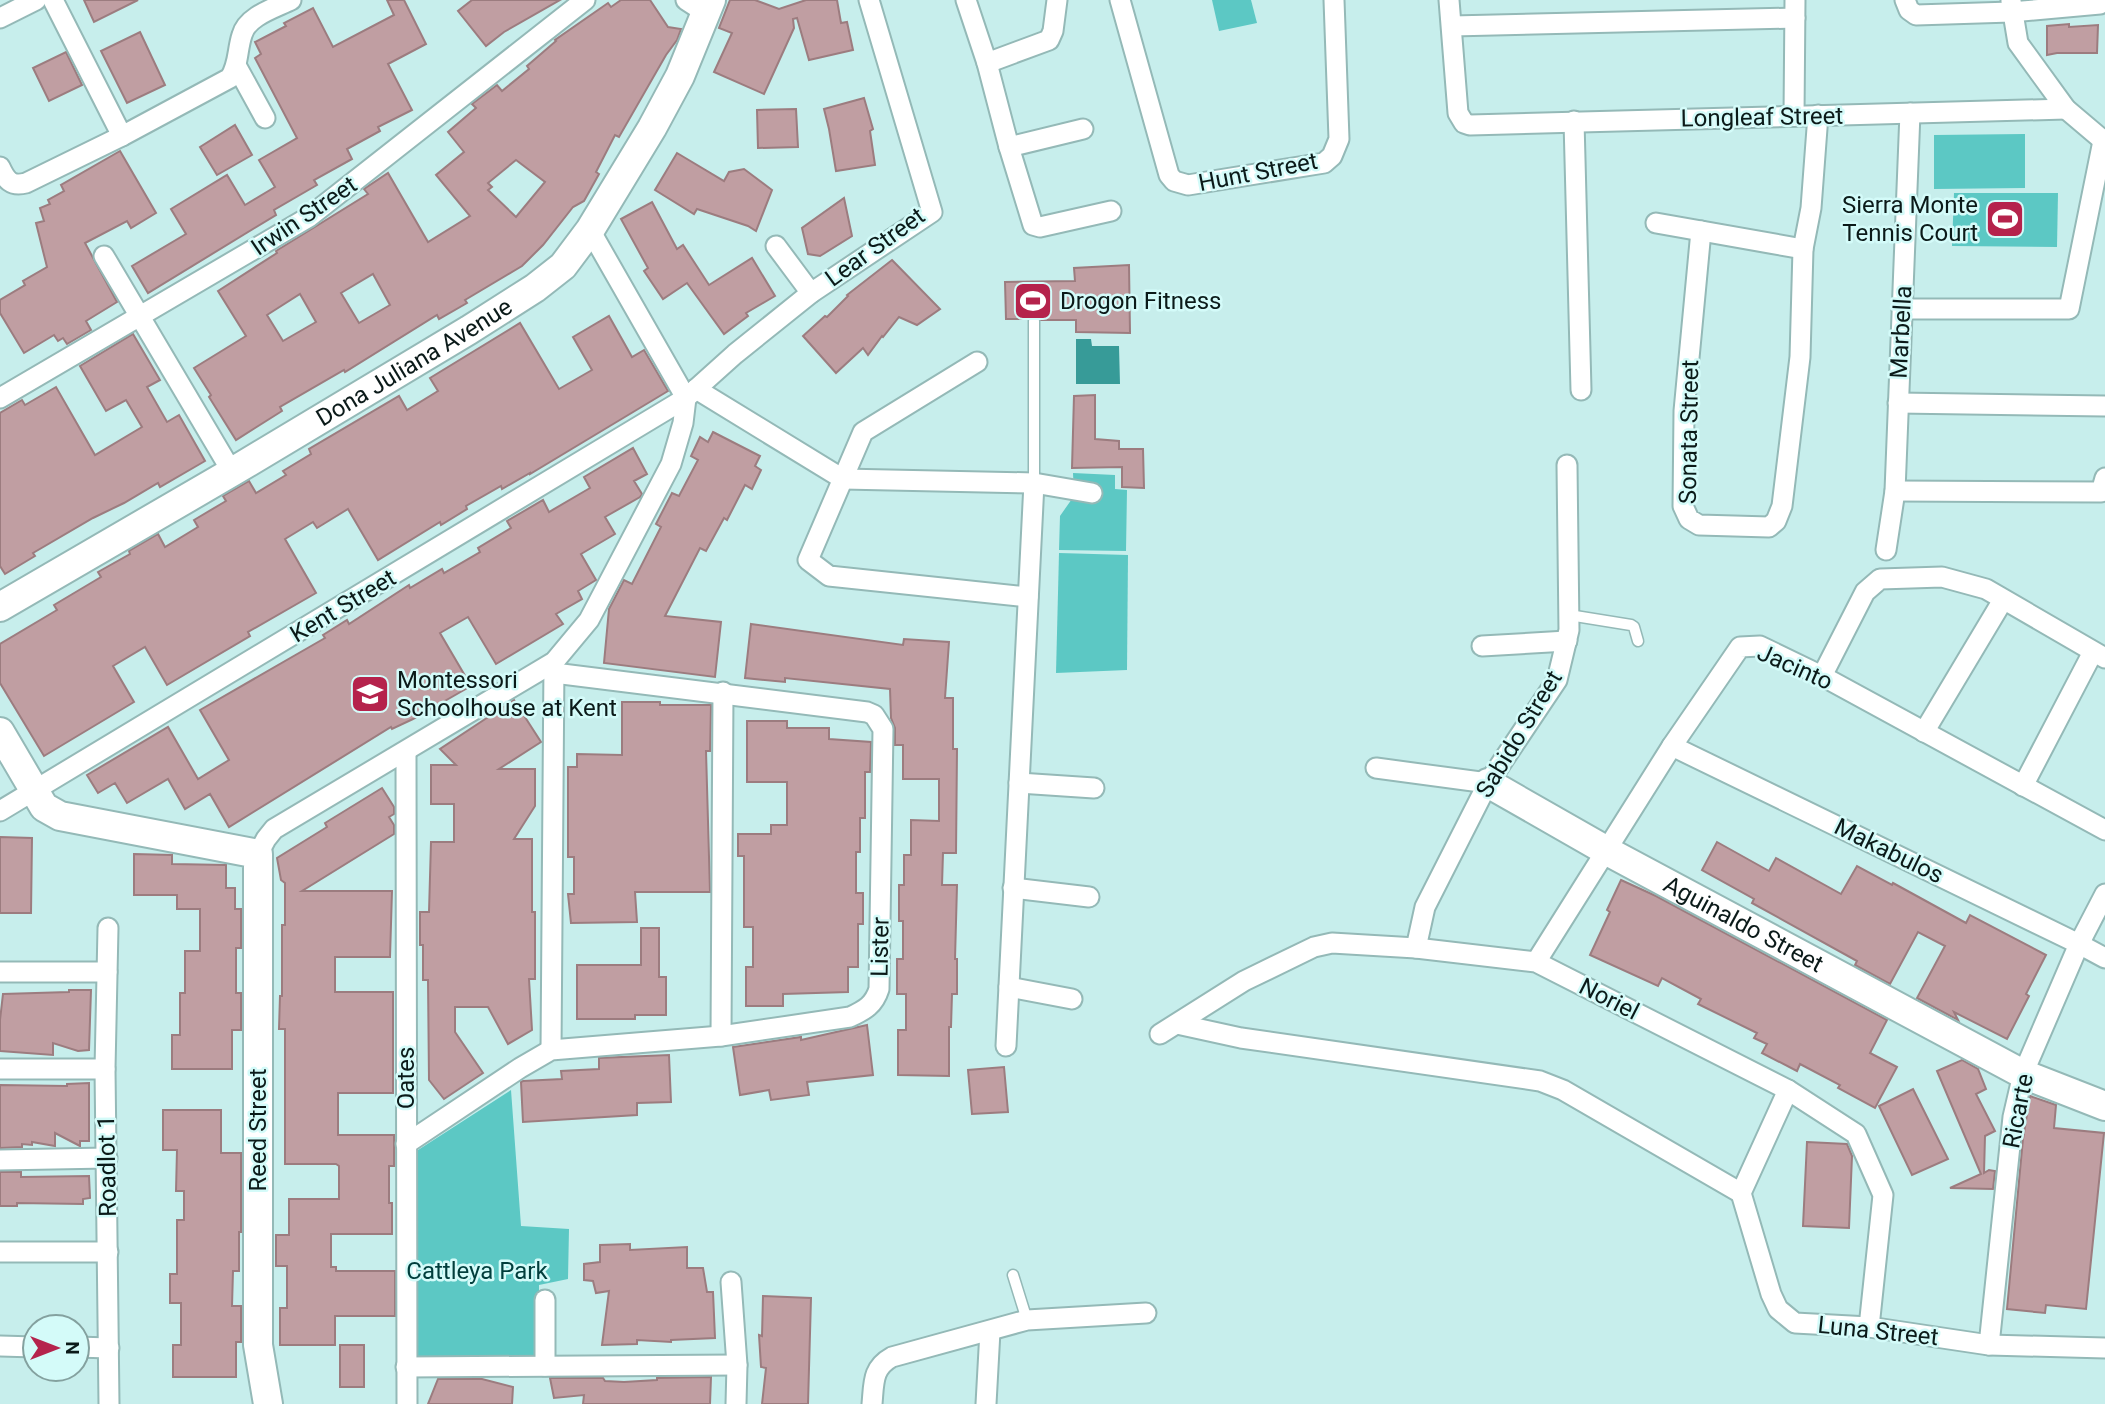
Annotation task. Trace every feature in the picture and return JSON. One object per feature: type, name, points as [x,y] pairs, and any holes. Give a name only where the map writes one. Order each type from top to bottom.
[{"type":"street","points":[[0,18],[36,0]]},
{"type":"street","points":[[53,0],[122,136]]},
{"type":"street","points":[[3,173],[12,184],[26,183],[122,136],[230,78],[237,67],[242,32],[253,19],[291,0]]},
{"type":"street","name":"Irwin Street","points":[[0,398],[309,217],[585,0]]},
{"type":"street","name":"Lear Street","points":[[691,394],[735,354],[811,293],[932,212],[870,0]]},
{"type":"street","points":[[966,0],[987,63],[1032,223],[1040,227],[1111,211]]},
{"type":"street","points":[[987,63],[1049,40],[1053,31],[1057,0]]},
{"type":"street","name":"Hunt Street","points":[[1120,0],[1169,175],[1174,181],[1188,185],[1324,163],[1332,156],[1339,139],[1334,0]]},
{"type":"street","points":[[1449,0],[1452,26],[1795,9],[1794,116]]},
{"type":"street","points":[[1905,0],[1909,10],[1916,15],[2011,6],[2100,4]]},
{"type":"street","name":"Dona Juliana Avenue","points":[[0,607],[469,330],[535,288],[563,266],[590,230],[680,76],[701,4]]},
{"type":"street","points":[[1902,309],[2069,309],[2104,141],[2066,110],[2018,43],[2011,6]]},
{"type":"street","name":"Longleaf Street","points":[[1452,26],[1458,113],[1460,118],[1471,125],[2066,110]]},
{"type":"street","points":[[237,67],[265,118]]},
{"type":"street","name":"Marbella","points":[[1886,550],[1895,491],[1910,113]]},
{"type":"street","name":"Sonata Street","points":[[1701,230],[1684,411],[1683,506],[1689,519],[1699,525],[1769,527],[1776,521],[1782,506],[1800,357],[1802,249],[1811,208],[1818,116]]},
{"type":"street","points":[[1574,121],[1581,390]]},
{"type":"street","points":[[1009,147],[1083,129]]},
{"type":"street","points":[[1656,223],[1802,249]]},
{"type":"street","points":[[590,230],[691,394],[843,479],[1034,483],[1092,493]]},
{"type":"street","points":[[776,246],[811,293]]},
{"type":"street","points":[[104,256],[232,472]]},
{"type":"street","points":[[977,362],[863,432],[808,561],[829,576],[1028,597]]},
{"type":"street","points":[[0,732],[44,807],[60,816],[258,855],[274,830],[554,667],[589,620],[671,464],[691,394]]},
{"type":"street","name":"Kent Street","points":[[0,811],[691,394]]},
{"type":"street","points":[[1898,403],[2105,406]]},
{"type":"street","name":"Sabido Street","points":[[1416,948],[1425,907],[1489,783],[1557,680],[1567,641],[1569,615],[1567,465]]},
{"type":"street","points":[[1006,1046],[1034,483]]},
{"type":"street","points":[[1895,491],[2103,485]]},
{"type":"street","points":[[1822,677],[1865,592],[1880,579],[1942,577],[1986,589],[2099,655],[2023,786]]},
{"type":"street","points":[[1924,732],[2003,600]]},
{"type":"street","points":[[1482,646],[1567,641]]},
{"type":"street","name":"Jacinto","points":[[1536,962],[1672,746],[1740,647],[1759,646],[1822,677],[2105,830]]},
{"type":"street","points":[[551,1050],[554,667]]},
{"type":"street","name":"Lister","points":[[406,1144],[551,1050],[721,1036],[850,1017],[867,1008],[875,1000],[879,989],[883,729],[874,715],[554,667]]},
{"type":"street","points":[[721,1036],[723,692]]},
{"type":"street","name":"Makabulos","points":[[1672,746],[2105,958]]},
{"type":"street","name":"Oates","points":[[406,752],[407,1404]]},
{"type":"street","name":"Aguinaldo Street","points":[[1376,768],[1489,783],[1607,851],[2023,1074],[2105,1106]]},
{"type":"street","points":[[1019,783],[1094,788]]},
{"type":"street","name":"Reed Street","points":[[258,855],[258,1345],[268,1404]]},
{"type":"street","points":[[1013,888],[1089,897]]},
{"type":"street","name":"Ricarte","points":[[1989,1345],[2013,1116],[2023,1074],[2079,944],[2105,894]]},
{"type":"street","name":"Roadlot 1","points":[[108,928],[108,1404]]},
{"type":"street","name":"Noriel","points":[[1741,1193],[1563,1090],[1540,1082],[1168,1029],[1244,981],[1314,947],[1332,943],[1416,948],[1536,962],[1788,1090],[1856,1134],[1883,1195],[1869,1327]]},
{"type":"street","points":[[0,972],[107,972]]},
{"type":"street","points":[[1009,987],[1072,999]]},
{"type":"street","points":[[0,1069],[106,1069]]},
{"type":"street","points":[[1741,1193],[1788,1090]]},
{"type":"street","points":[[0,1160],[107,1158]]},
{"type":"street","name":"Luna Street","points":[[1741,1193],[1771,1294],[1779,1309],[1795,1323],[1869,1327],[1989,1345],[2105,1348]]},
{"type":"street","points":[[0,1252],[108,1252]]},
{"type":"street","points":[[732,1282],[737,1364],[736,1404]]},
{"type":"street","points":[[545,1300],[545,1366]]},
{"type":"street","points":[[872,1404],[874,1380],[883,1363],[892,1357],[1027,1320],[1146,1313]]},
{"type":"street","points":[[986,1404],[990,1331]]},
{"type":"street","points":[[0,1346],[21,1347]]},
{"type":"street","points":[[91,1347],[109,1348]]},
{"type":"street","points":[[406,1367],[737,1364]]},
{"type":"lane","points":[[1034,321],[1034,483]]},
{"type":"lane","points":[[1569,615],[1631,625],[1638,640]]},
{"type":"lane","points":[[1013,1275],[1027,1320]]},
{"type":"green space","points":[[1212,0],[1251,0],[1257,23],[1219,31]]},
{"type":"green space","points":[[2025,134],[2025,188],[1934,189],[1934,135]]},
{"type":"green space","name":"Sierra Monte Tennis Court","points":[[1954,193],[2058,193],[2057,247],[1952,246]]},
{"type":"green space","points":[[1073,473],[1115,475],[1115,489],[1127,490],[1126,551],[1059,550],[1060,516],[1074,496]]},
{"type":"green space","points":[[1059,553],[1128,555],[1127,670],[1056,673]]},
{"type":"green space","name":"Cattleya Park","points":[[511,1090],[521,1226],[569,1229],[568,1279],[539,1285],[539,1361],[413,1362],[415,1152]]},
{"type":"shaded area","points":[[1076,339],[1091,339],[1092,346],[1119,346],[1120,384],[1076,384]]},
{"type":"building","points":[[84,0],[138,0],[94,22]]},
{"type":"building","points":[[387,0],[404,0],[426,44],[388,64],[412,110],[378,127],[380,131],[347,149],[352,159],[314,180],[317,185],[274,210],[276,215],[148,293],[132,266],[186,234],[171,209],[227,175],[245,205],[275,187],[259,160],[297,138],[255,58],[261,54],[255,42],[313,8],[333,47],[394,15]]},
{"type":"building","points":[[472,0],[560,0],[504,32],[486,46],[458,11]]},
{"type":"building","points":[[621,0],[650,0],[668,27],[681,29],[619,137],[615,135],[584,201],[573,207],[543,245],[522,266],[465,300],[467,303],[439,319],[437,315],[345,372],[344,370],[280,407],[282,411],[236,440],[194,368],[246,336],[218,291],[368,194],[364,189],[388,173],[428,242],[470,216],[436,175],[464,152],[448,132],[476,108],[472,104],[497,85],[502,91],[529,69],[527,66],[555,40],[608,3],[611,7]],"holes":[[[516,160],[545,182],[516,217],[488,190],[492,187],[488,183]],[[373,274],[390,305],[359,323],[341,293]],[[300,294],[316,322],[283,341],[267,315]]]},
{"type":"building","points":[[730,0],[755,0],[779,9],[806,0],[837,0],[841,23],[847,22],[853,50],[809,60],[797,18],[793,19],[794,28],[764,94],[714,72],[732,33],[719,28]]},
{"type":"building","points":[[2069,24],[2069,27],[2098,25],[2097,53],[2047,55],[2047,26]]},
{"type":"building","points":[[140,32],[165,85],[127,103],[101,51]]},
{"type":"building","points":[[66,52],[82,85],[49,101],[33,68]]},
{"type":"building","points":[[864,98],[873,129],[870,131],[875,165],[836,171],[824,109]]},
{"type":"building","points":[[796,109],[798,147],[758,148],[757,110]]},
{"type":"building","points":[[235,125],[252,155],[217,175],[200,147]]},
{"type":"building","points":[[120,151],[156,213],[131,228],[127,221],[85,243],[117,302],[86,321],[91,330],[67,344],[63,338],[58,341],[54,335],[24,353],[0,313],[0,300],[25,285],[23,281],[47,267],[36,223],[44,221],[40,208],[50,204],[48,200],[64,191],[61,185]]},
{"type":"building","points":[[677,153],[724,181],[729,172],[744,169],[772,190],[756,231],[697,209],[694,214],[655,190]]},
{"type":"building","points":[[844,198],[852,236],[820,256],[808,254],[802,228]]},
{"type":"building","points":[[652,202],[677,249],[683,245],[709,285],[752,258],[775,296],[746,313],[748,316],[724,334],[687,283],[663,299],[644,271],[648,268],[621,219]]},
{"type":"building","points":[[892,260],[940,309],[917,325],[899,317],[868,355],[863,348],[836,373],[803,336],[827,317],[847,295]]},
{"type":"building","points":[[1129,265],[1130,333],[1076,332],[1076,320],[1041,320],[1035,314],[1027,319],[1006,319],[1005,282],[1075,281],[1074,268]]},
{"type":"building","points":[[609,316],[632,357],[644,350],[668,391],[530,474],[502,489],[501,486],[466,506],[467,509],[441,525],[440,522],[378,560],[348,509],[317,528],[313,522],[285,539],[316,593],[248,632],[250,636],[167,685],[145,647],[113,666],[134,702],[44,756],[0,683],[0,644],[57,610],[54,605],[101,577],[98,572],[130,554],[129,551],[158,534],[165,547],[198,527],[194,520],[226,501],[223,496],[249,481],[256,493],[286,475],[283,471],[311,454],[309,449],[399,396],[407,410],[438,391],[430,378],[520,323],[559,389],[592,370],[573,337]]},
{"type":"building","points":[[133,334],[160,380],[147,387],[167,422],[179,415],[205,461],[160,487],[158,483],[93,518],[33,553],[35,556],[5,574],[0,566],[0,413],[22,400],[25,405],[56,387],[95,455],[142,427],[126,400],[106,411],[80,366]]},
{"type":"building","points":[[1095,395],[1095,439],[1119,441],[1119,449],[1143,449],[1144,488],[1122,487],[1122,467],[1072,468],[1074,396]]},
{"type":"building","points":[[713,432],[760,456],[755,466],[761,470],[752,489],[745,485],[727,520],[724,518],[706,551],[700,548],[665,616],[721,622],[715,677],[604,663],[609,609],[624,580],[632,584],[661,527],[656,524],[672,493],[679,496],[698,460],[691,456],[700,437],[708,442]]},
{"type":"building","points":[[633,448],[647,474],[634,481],[642,494],[605,517],[615,534],[581,554],[596,580],[578,591],[582,599],[556,614],[563,624],[496,664],[468,617],[440,633],[471,686],[413,719],[392,729],[391,727],[229,827],[210,794],[185,809],[168,779],[127,803],[115,783],[98,793],[87,775],[168,727],[198,779],[229,760],[200,710],[325,638],[323,635],[347,620],[349,624],[409,585],[410,588],[442,569],[444,573],[480,552],[478,548],[511,528],[507,521],[543,500],[549,512],[590,488],[584,477]]},
{"type":"building","points":[[751,624],[903,645],[904,639],[949,642],[945,698],[953,698],[953,749],[957,749],[956,853],[943,853],[942,885],[957,885],[957,994],[952,994],[949,1076],[898,1075],[898,1030],[906,1030],[906,994],[897,994],[897,959],[903,959],[899,885],[904,885],[904,855],[911,855],[911,820],[939,821],[939,779],[903,779],[903,745],[895,745],[890,689],[785,678],[785,682],[745,678]]},
{"type":"building","points":[[514,700],[541,742],[499,769],[535,769],[535,806],[514,839],[532,839],[535,979],[529,979],[532,1030],[508,1044],[488,1007],[455,1007],[455,1032],[483,1073],[444,1099],[429,1080],[428,980],[423,980],[420,912],[429,912],[431,842],[454,842],[454,804],[431,804],[431,765],[456,765],[440,749]]},
{"type":"building","points":[[622,702],[711,705],[710,751],[706,751],[710,892],[635,892],[637,922],[571,923],[568,894],[574,894],[574,857],[568,857],[568,767],[577,767],[577,754],[622,755]]},
{"type":"building","points":[[747,721],[787,721],[787,728],[829,728],[829,739],[871,742],[870,772],[865,772],[865,818],[860,818],[860,852],[856,852],[856,893],[863,893],[863,924],[858,924],[858,967],[848,967],[848,992],[783,994],[783,1006],[746,1006],[746,967],[753,967],[753,927],[744,927],[744,856],[738,856],[738,834],[771,834],[771,825],[787,825],[787,782],[747,782]]},
{"type":"building","points":[[382,788],[394,807],[394,814],[389,817],[394,825],[394,834],[302,891],[392,891],[390,957],[335,957],[335,992],[393,992],[393,1093],[338,1093],[338,1135],[394,1135],[394,1166],[389,1166],[392,1234],[331,1234],[331,1267],[336,1267],[336,1271],[395,1271],[395,1316],[335,1316],[335,1345],[280,1345],[280,1308],[287,1308],[287,1266],[276,1266],[276,1235],[289,1235],[289,1199],[339,1199],[339,1166],[285,1164],[285,1029],[279,1029],[285,883],[281,880],[277,858],[327,827],[325,823]]},
{"type":"building","points":[[0,837],[32,838],[31,913],[0,913]]},
{"type":"building","points":[[1717,842],[1769,871],[1776,858],[1841,894],[1857,866],[1966,923],[1970,915],[2046,955],[2007,1039],[1954,1012],[1958,1020],[1917,998],[1945,946],[1918,932],[1890,984],[1855,965],[1857,961],[1752,903],[1754,899],[1702,870]]},
{"type":"building","points":[[134,854],[172,855],[172,864],[226,865],[226,888],[235,888],[235,909],[241,909],[241,948],[236,948],[236,993],[241,993],[241,1030],[232,1030],[232,1069],[172,1069],[172,1035],[180,1035],[180,993],[185,993],[185,951],[200,951],[200,909],[177,909],[177,895],[134,895]]},
{"type":"building","points":[[1621,880],[1656,896],[1887,1020],[1870,1053],[1897,1067],[1875,1108],[1838,1088],[1840,1085],[1800,1064],[1797,1071],[1762,1053],[1767,1044],[1754,1038],[1757,1033],[1698,1004],[1701,999],[1662,978],[1658,986],[1590,955]]},
{"type":"building","points":[[641,928],[659,928],[659,977],[666,977],[666,1015],[635,1015],[635,1019],[577,1019],[577,965],[641,965]]},
{"type":"building","points":[[91,990],[89,1050],[78,1051],[53,1043],[53,1055],[0,1051],[3,994]]},
{"type":"building","points":[[867,1025],[873,1075],[807,1082],[809,1095],[771,1100],[769,1090],[740,1095],[733,1047],[801,1037],[801,1040]]},
{"type":"building","points":[[669,1055],[671,1102],[637,1103],[637,1115],[523,1122],[523,1081],[562,1079],[561,1071],[599,1069],[599,1058]]},
{"type":"building","points":[[1962,1060],[1978,1069],[1986,1089],[1976,1094],[1995,1131],[1985,1136],[1984,1173],[1995,1171],[1993,1189],[1950,1188],[1981,1174],[1937,1071]]},
{"type":"building","points":[[1004,1067],[1008,1112],[972,1114],[968,1070]]},
{"type":"building","points":[[89,1083],[89,1141],[80,1141],[80,1146],[55,1133],[55,1146],[32,1142],[32,1145],[22,1144],[22,1147],[0,1148],[0,1085],[67,1086]]},
{"type":"building","points":[[1913,1089],[1948,1159],[1912,1175],[1879,1106]]},
{"type":"building","points":[[2030,1096],[2056,1105],[2054,1128],[2104,1133],[2086,1309],[2046,1305],[2045,1313],[2007,1309],[2023,1139]]},
{"type":"building","points":[[163,1110],[221,1110],[221,1153],[241,1153],[239,1271],[233,1271],[232,1306],[241,1306],[241,1342],[236,1342],[236,1377],[173,1377],[173,1345],[181,1345],[181,1303],[170,1303],[170,1274],[177,1274],[177,1220],[184,1220],[184,1191],[176,1191],[177,1150],[163,1150]]},
{"type":"building","points":[[1807,1142],[1847,1144],[1852,1156],[1849,1228],[1803,1226]]},
{"type":"building","points":[[0,1172],[21,1172],[21,1177],[89,1176],[90,1198],[83,1199],[83,1204],[17,1203],[17,1206],[0,1206]]},
{"type":"building","points":[[630,1244],[630,1250],[687,1247],[687,1268],[703,1268],[707,1292],[713,1292],[715,1338],[671,1342],[637,1340],[637,1344],[602,1345],[609,1291],[596,1293],[593,1281],[584,1280],[584,1264],[600,1262],[600,1245]]},
{"type":"building","points":[[763,1296],[811,1298],[808,1404],[762,1404],[766,1368],[761,1367],[759,1335],[762,1336]]},
{"type":"building","points":[[340,1345],[364,1345],[364,1387],[340,1387]]},
{"type":"building","points":[[711,1377],[710,1404],[583,1404],[584,1395],[554,1398],[550,1378],[603,1378],[605,1381],[624,1382]]},
{"type":"building","points":[[438,1379],[482,1379],[513,1387],[512,1404],[428,1404]]},
{"type":"place","name":"Sierra Monte Tennis Court","points":[[2005,219]]},
{"type":"place","name":"Drogon Fitness","points":[[1033,301]]},
{"type":"place","name":"Montessori Schoolhouse at Kent","points":[[370,694]]}]
